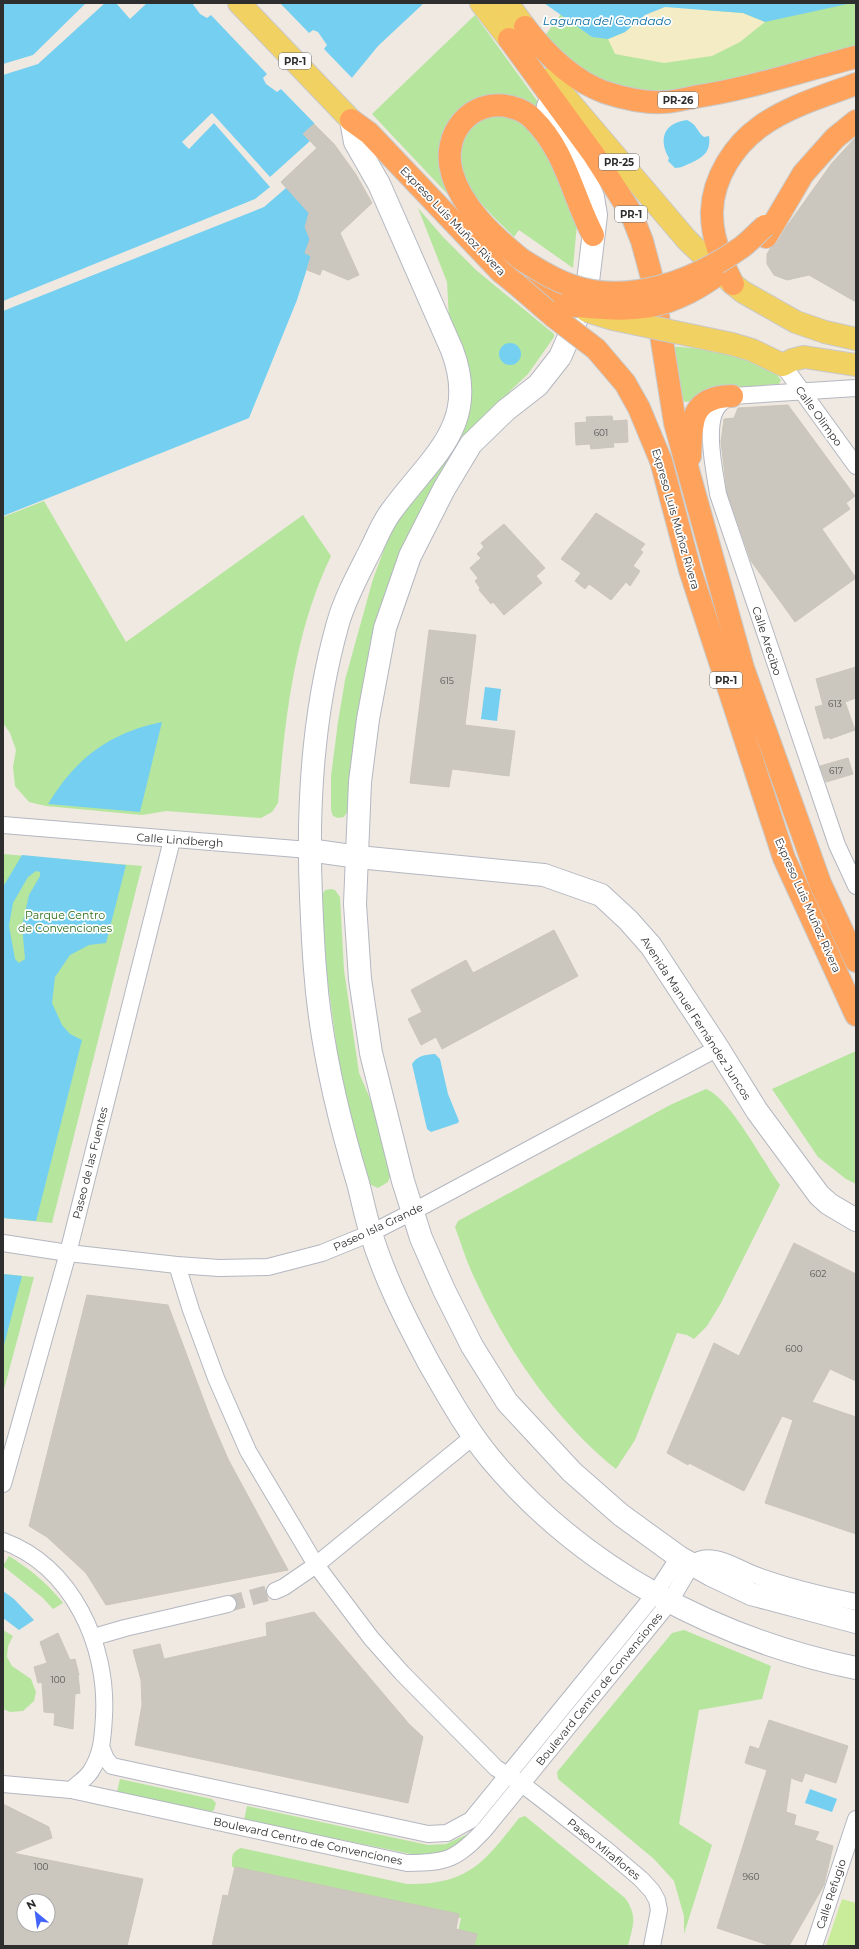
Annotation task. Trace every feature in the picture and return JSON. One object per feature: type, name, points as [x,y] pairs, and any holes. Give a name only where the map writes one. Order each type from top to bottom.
[{"type":"highway","name":"Expreso Luis Muñoz Rivera","points":[[517,33],[631,213],[642,241],[652,278],[675,423],[743,668],[820,883],[856,961]]},
{"type":"highway","name":"PR-26","points":[[517,33],[538,45],[556,62],[579,78],[603,91],[639,100],[664,102],[716,95],[856,57]]},
{"type":"highway","points":[[733,284],[723,265],[715,239],[712,211],[715,194],[727,161],[746,138],[761,126],[786,111],[856,84]]},
{"type":"highway","points":[[593,235],[584,218],[562,158],[549,138],[531,118],[520,110],[492,105],[469,114],[461,121],[451,141],[449,158],[452,174],[464,199],[482,223],[501,242],[522,259],[547,275],[582,288],[594,292],[615,293],[643,290],[670,284],[696,274],[765,232]]},
{"type":"highway","name":"Expreso Luis Muñoz Rivera","points":[[350,120],[369,133],[485,257],[553,316],[596,349],[625,383],[639,408],[661,461],[690,570],[784,858],[856,1015]]},
{"type":"highway","points":[[516,284],[564,305],[628,310],[649,308],[677,299],[716,276],[765,232],[786,205],[803,174],[835,138],[856,121]]},
{"type":"highway","points":[[690,475],[693,419],[700,407],[709,399],[719,396],[732,396]]},
{"type":"main road","name":"PR-1","points":[[239,3],[350,120]]},
{"type":"main road","name":"PR-1","points":[[482,3],[517,33]]},
{"type":"main road","name":"PR-1","points":[[507,3],[517,33]]},
{"type":"main road","points":[[517,33],[516,59],[556,118],[580,166],[593,197],[596,214],[586,298],[560,357],[538,385],[506,410],[471,444],[444,489],[410,556],[385,628],[368,719],[360,782],[356,912],[360,979],[371,1053],[412,1212],[448,1297],[472,1346],[507,1402],[572,1472],[621,1515],[685,1561],[751,1594],[856,1622]]},
{"type":"main road","name":"PR-25","points":[[517,33],[527,50],[577,111],[687,240],[733,284],[743,292],[796,322],[825,332],[856,339]]},
{"type":"main road","points":[[350,120],[355,142],[379,184],[452,350],[460,376],[461,402],[452,428],[440,449],[388,516],[361,569],[339,618],[324,678],[312,775],[309,850],[315,972],[326,1050],[344,1140],[371,1233],[401,1312],[455,1410],[491,1459],[531,1502],[584,1548],[662,1599],[707,1621],[761,1642],[855,1668]]},
{"type":"main road","points":[[564,305],[613,319],[732,344],[752,350],[783,365],[792,360],[804,357],[856,365]]},
{"type":"main road","name":"Calle Lindbergh","points":[[309,850],[358,857]]},
{"type":"main road","name":"Avenida Manuel Fernández Juncos","points":[[358,857],[544,875],[601,895],[628,920],[651,946],[718,1048],[757,1111],[819,1195],[829,1204],[856,1220]]},
{"type":"street","name":"Calle Olimpo","points":[[783,365],[856,466]]},
{"type":"street","points":[[732,396],[856,388]]},
{"type":"street","name":"Calle Arecibo","points":[[732,396],[720,403],[715,413],[712,426],[711,447],[718,494],[837,845],[856,886]]},
{"type":"street","name":"Calle Lindbergh","points":[[3,825],[309,850]]},
{"type":"street","name":"Paseo de las Fuentes","points":[[3,1484],[68,1253],[172,840]]},
{"type":"street","name":"Paseo Isla Grande","points":[[3,1243],[68,1253],[219,1268],[268,1267],[322,1253],[371,1233],[412,1212],[718,1048]]},
{"type":"street","name":"Paseo Miraflores","points":[[177,1265],[191,1310],[216,1378],[248,1451],[316,1565],[366,1632],[402,1674],[496,1768],[516,1780],[608,1851],[641,1879],[652,1891],[657,1900],[659,1910],[652,1946]]},
{"type":"street","points":[[275,1591],[284,1587],[316,1565],[474,1436]]},
{"type":"street","points":[[3,1541],[30,1555],[50,1571],[76,1602],[94,1637],[103,1674],[105,1699],[102,1749],[90,1773],[71,1790]]},
{"type":"street","points":[[685,1561],[716,1559],[753,1575],[806,1592],[856,1602]]},
{"type":"street","name":"Boulevard Centro de Convenciones","points":[[3,1784],[71,1790],[407,1863],[431,1863],[450,1859],[468,1847],[516,1780],[662,1599],[685,1561]]},
{"type":"street","points":[[94,1637],[124,1628],[228,1604]]},
{"type":"street","name":"Boulevard Centro de Convenciones","points":[[102,1749],[112,1766],[428,1834],[447,1832],[471,1820],[516,1780]]},
{"type":"street","name":"Calle Refugio","points":[[814,1946],[856,1819]]},
{"type":"green space","points":[[856,3],[856,46],[735,80],[693,88],[651,90],[630,88],[610,83],[583,70],[544,37],[561,14],[592,37],[625,32],[710,10]]},
{"type":"green space","points":[[475,15],[554,124],[529,105],[450,123],[455,202],[372,114]]},
{"type":"green space","points":[[503,112],[526,125],[554,162],[577,224],[573,268],[519,230],[514,237],[483,206],[466,181],[461,167],[459,153],[466,132],[474,123],[484,117]]},
{"type":"green space","points":[[418,208],[443,237],[476,270],[554,334],[554,337],[528,374],[509,392],[509,396],[430,495],[349,809],[344,817],[338,818],[333,816],[331,810],[331,776],[338,722],[345,680],[373,579],[388,539],[399,516],[469,397],[469,367],[449,319],[447,282]]},
{"type":"green space","points":[[669,346],[730,352],[745,356],[759,362],[771,370],[781,380],[779,384],[713,389],[692,401],[685,402],[679,396]]},
{"type":"green space","points":[[44,501],[126,642],[303,515],[331,556],[318,585],[300,646],[288,708],[278,803],[272,812],[261,818],[166,811],[142,815],[46,806],[29,802],[15,786],[13,767],[16,750],[10,733],[3,723],[3,517]]},
{"type":"green space","name":"Parque Centro de Convenciones","points":[[3,854],[142,866],[52,1223],[3,1218]]},
{"type":"green space","points":[[325,890],[335,890],[340,897],[344,970],[359,1073],[375,1110],[391,1174],[388,1182],[378,1188],[367,1183],[340,1072],[326,968],[321,897]]},
{"type":"green space","points":[[856,1051],[856,1184],[846,1179],[818,1157],[772,1089]]},
{"type":"green space","points":[[706,1089],[715,1095],[735,1117],[780,1185],[721,1303],[707,1326],[694,1339],[687,1335],[677,1333],[635,1440],[616,1469],[593,1449],[572,1427],[533,1380],[516,1355],[500,1329],[473,1275],[455,1227],[458,1221],[670,1105]]},
{"type":"green space","points":[[3,1274],[34,1277],[3,1393]]},
{"type":"green space","points":[[9,1556],[38,1577],[63,1603],[53,1609],[43,1598],[3,1566]]},
{"type":"green space","points":[[3,1630],[13,1636],[8,1646],[7,1657],[12,1666],[31,1679],[36,1692],[34,1701],[23,1711],[10,1712],[3,1709]]},
{"type":"green space","points":[[684,1630],[771,1666],[762,1699],[699,1710],[679,1824],[712,1845],[684,1934],[684,1916],[674,1881],[654,1859],[558,1779],[557,1772],[672,1633]]},
{"type":"green space","points":[[120,1779],[212,1799],[216,1803],[214,1810],[210,1812],[117,1792]]},
{"type":"green space","points":[[247,1806],[428,1845],[446,1844],[470,1833],[460,1843],[442,1852],[421,1856],[244,1820]]},
{"type":"green space","points":[[525,1816],[625,1898],[632,1910],[633,1916],[633,1927],[628,1946],[473,1946],[457,1936],[461,1918],[236,1870],[232,1866],[232,1857],[235,1851],[241,1848],[407,1884],[428,1883],[445,1880],[460,1875],[473,1868],[484,1859],[519,1818]]},
{"type":"green space","points":[[842,1899],[856,1903],[856,1946],[826,1946]]},
{"type":"sand","points":[[665,7],[743,13],[765,22],[740,42],[712,56],[664,63],[615,54],[608,39],[625,32],[645,15]]},
{"type":"water","points":[[3,3],[424,3],[378,46],[314,124],[303,134],[317,149],[281,182],[309,213],[305,227],[310,239],[305,253],[311,256],[297,300],[249,418],[3,516]]},
{"type":"water","name":"Laguna del Condado","points":[[544,3],[852,3],[765,22],[743,13],[665,7],[645,15],[625,32],[608,39],[592,37]]},
{"type":"water","points":[[687,120],[695,126],[704,137],[709,136],[708,150],[703,156],[691,163],[680,168],[675,168],[668,161],[669,158],[664,144],[665,133],[668,128],[673,125]]},
{"type":"water","points":[[510,343],[514,344],[520,350],[520,358],[514,364],[510,365],[506,364],[500,358],[499,354],[500,350],[506,344]]},
{"type":"water","points":[[485,687],[501,689],[497,721],[481,719]]},
{"type":"water","points":[[162,722],[140,812],[48,804],[70,773],[96,750],[126,733]]},
{"type":"water","name":"Parque Centro de Convenciones","points":[[22,855],[126,865],[106,943],[89,945],[70,955],[55,977],[52,1003],[62,1025],[70,1034],[82,1040],[36,1221],[3,1218],[3,887]],"holes":[[[36,871],[40,872],[40,876],[29,895],[22,926],[25,959],[19,963],[15,959],[9,926],[13,903],[28,877]]]},
{"type":"water","points":[[435,1054],[440,1059],[448,1094],[459,1121],[458,1123],[431,1132],[427,1129],[412,1064],[419,1057]]},
{"type":"water","points":[[3,1274],[22,1276],[3,1349]]},
{"type":"water","points":[[3,1591],[14,1599],[34,1620],[19,1630],[3,1618]]},
{"type":"water","points":[[810,1789],[837,1799],[832,1812],[805,1803]]},
{"type":"pier","points":[[86,3],[105,3],[38,64],[3,75],[3,64],[33,55]]},
{"type":"pier","points":[[116,3],[147,3],[130,19]]},
{"type":"pier","points":[[192,3],[280,3],[309,33],[313,30],[318,32],[327,45],[324,49],[353,79],[316,125],[281,89],[277,92],[266,84],[263,78],[267,74],[211,15],[207,18],[200,14]]},
{"type":"pier","points":[[212,113],[270,177],[310,141],[317,149],[281,182],[286,188],[264,207],[3,311],[3,301],[255,199],[270,187],[214,123],[189,149],[182,142]]},
{"type":"building","points":[[314,124],[334,144],[355,173],[372,203],[340,233],[359,275],[348,280],[322,269],[320,275],[307,270],[311,256],[305,253],[310,239],[305,227],[309,213],[281,182],[317,148],[303,134]]},
{"type":"building","points":[[856,137],[856,302],[809,275],[787,280],[774,275],[767,264],[767,254],[777,243],[787,226],[832,163]]},
{"type":"building","points":[[788,405],[855,496],[846,503],[850,509],[822,529],[856,578],[795,622],[751,561],[727,492],[721,442],[724,419],[734,418],[738,408]]},
{"type":"building","points":[[612,416],[613,421],[627,420],[628,442],[613,443],[614,447],[591,449],[590,444],[576,445],[575,423],[587,422],[586,417]]},
{"type":"building","points":[[596,513],[645,544],[640,550],[643,552],[633,566],[640,571],[630,586],[626,582],[611,600],[589,584],[585,589],[575,581],[581,573],[561,559]]},
{"type":"building","points":[[504,524],[545,568],[536,576],[542,583],[504,615],[493,602],[491,604],[479,590],[480,588],[475,581],[478,578],[470,568],[481,558],[477,554],[484,547],[481,543]]},
{"type":"building","points":[[429,630],[476,635],[465,725],[515,731],[509,776],[452,769],[449,787],[410,783]]},
{"type":"building","points":[[856,667],[856,698],[845,702],[855,730],[830,739],[829,737],[824,739],[815,707],[823,705],[816,679]]},
{"type":"building","points":[[848,758],[853,774],[826,782],[820,766]]},
{"type":"building","points":[[554,930],[578,976],[442,1049],[436,1037],[421,1045],[408,1019],[422,1012],[411,990],[466,960],[473,973]]},
{"type":"building","points":[[794,1243],[856,1274],[856,1381],[830,1369],[812,1402],[856,1417],[856,1534],[765,1503],[793,1420],[782,1416],[744,1491],[689,1463],[688,1465],[667,1453],[714,1343],[739,1356]]},
{"type":"building","points":[[87,1295],[168,1305],[210,1417],[228,1459],[288,1570],[106,1605],[86,1573],[47,1537],[29,1526]]},
{"type":"building","points":[[314,1612],[409,1724],[423,1737],[408,1803],[135,1745],[142,1705],[141,1680],[133,1650],[160,1644],[164,1659],[267,1636],[266,1623]]},
{"type":"building","points":[[58,1633],[70,1660],[75,1659],[79,1675],[80,1693],[75,1694],[73,1729],[54,1725],[55,1713],[44,1712],[42,1682],[38,1683],[34,1667],[47,1663],[40,1642]]},
{"type":"building","points":[[769,1720],[848,1746],[836,1783],[805,1773],[802,1782],[791,1778],[786,1812],[796,1815],[794,1825],[819,1832],[815,1840],[833,1846],[824,1885],[789,1946],[771,1946],[717,1928],[767,1770],[745,1763],[750,1746],[759,1749]]},
{"type":"building","points":[[3,1804],[49,1827],[52,1838],[13,1853],[143,1879],[127,1946],[3,1946]]},
{"type":"building","points":[[235,1867],[459,1914],[456,1929],[477,1934],[474,1946],[212,1946],[223,1895],[228,1896]]},
{"type":"tunnel","points":[[228,1604],[275,1591]]}]
